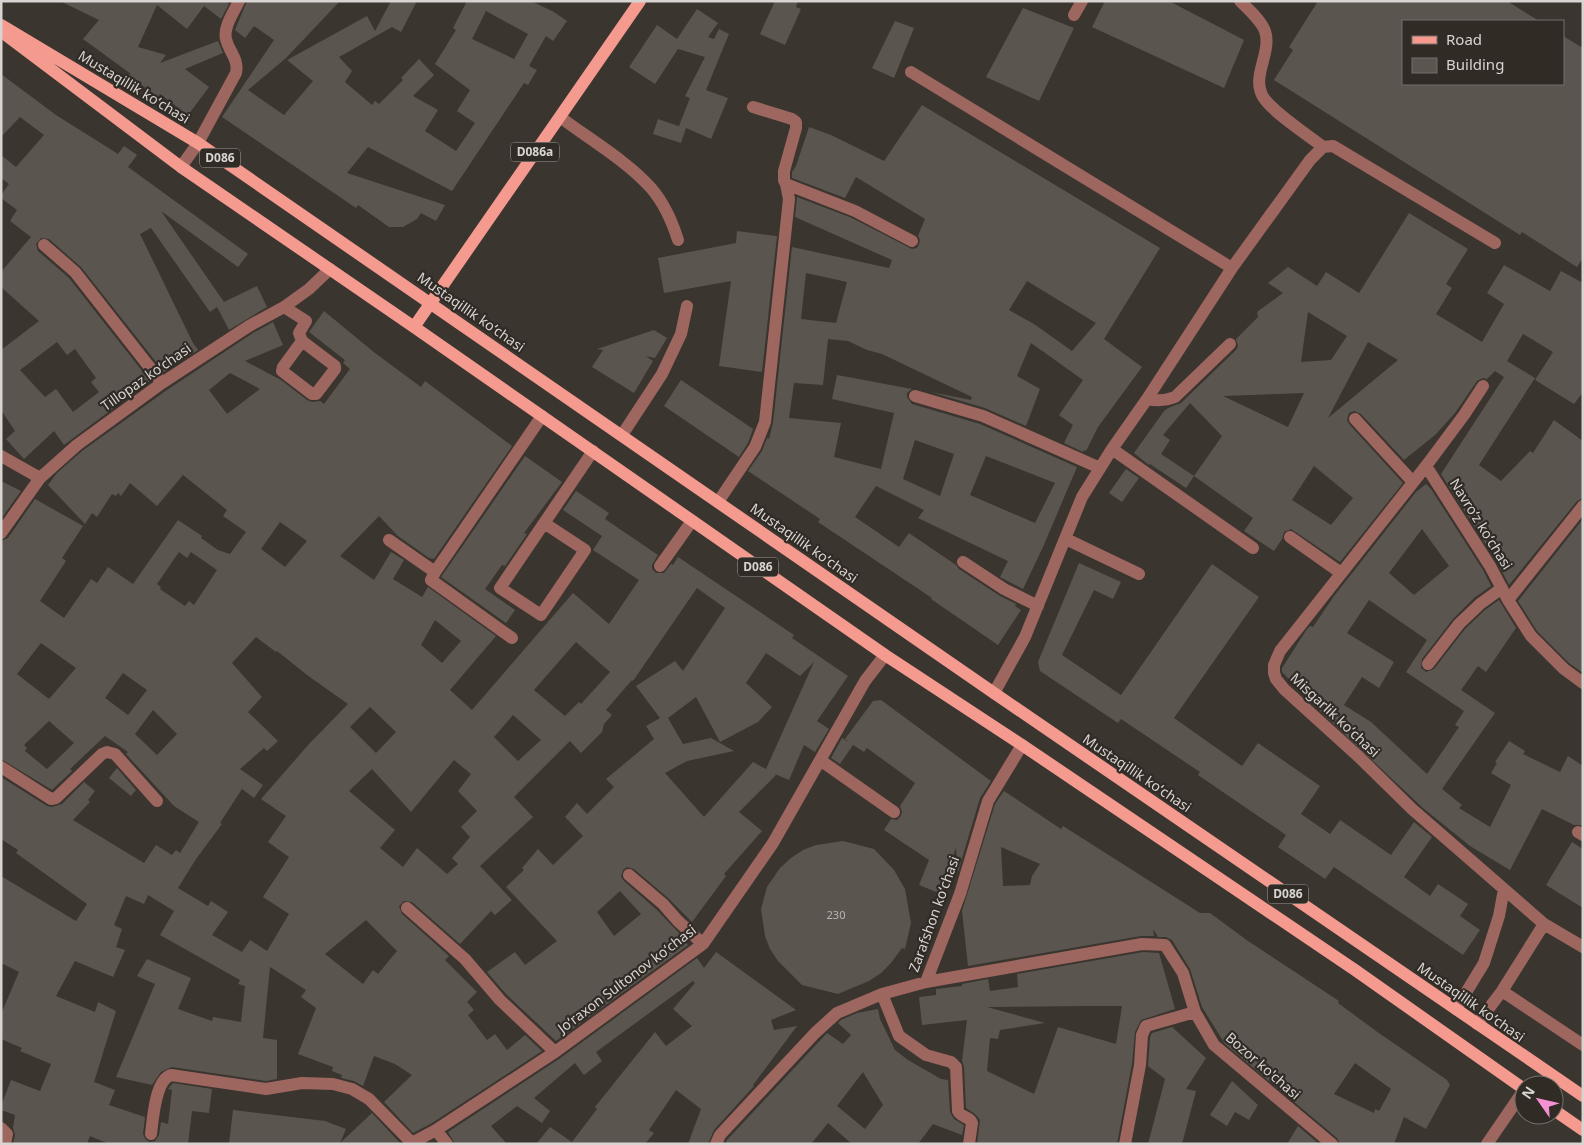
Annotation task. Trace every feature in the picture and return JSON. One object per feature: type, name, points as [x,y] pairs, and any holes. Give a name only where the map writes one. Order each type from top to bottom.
[{"type":"main road","name":"D086a","points":[[414,327],[640,1]]},
{"type":"main road","name":"Mustaqillik koʻchasi","points":[[1,25],[198,143],[994,693],[1583,1096]]},
{"type":"main road","name":"D086","points":[[1,32],[181,167],[885,655],[1022,745],[1355,970],[1514,1083]]},
{"type":"main road","points":[[1564,1117],[1583,1130]]},
{"type":"street","points":[[181,167],[198,143],[236,73],[238,66],[226,39],[226,30],[239,1]]},
{"type":"street","points":[[1074,15],[1082,1]]},
{"type":"street","points":[[1240,1],[1265,31],[1265,47],[1258,85],[1263,97],[1275,109],[1323,147]]},
{"type":"street","points":[[911,72],[1232,268]]},
{"type":"street","points":[[718,502],[755,447],[765,422],[789,199],[784,180],[784,171],[796,128],[796,122],[792,119],[752,107]]},
{"type":"street","points":[[560,117],[623,163],[652,189],[671,218],[678,240]]},
{"type":"street","points":[[994,693],[1025,637],[1082,497],[1232,268],[1310,160],[1323,147],[1333,146],[1495,243]]},
{"type":"street","points":[[786,184],[855,210],[912,241]]},
{"type":"street","points":[[44,245],[75,272],[162,383]]},
{"type":"street","name":"Tillopaz koʻchasi","points":[[1,533],[40,478],[77,445],[162,383],[249,326],[284,307],[309,289],[330,269]]},
{"type":"street","points":[[622,435],[662,374],[681,334],[687,306]]},
{"type":"street","points":[[284,307],[306,321],[299,333],[302,341]]},
{"type":"street","points":[[1146,399],[1157,401],[1175,397],[1230,344]]},
{"type":"street","name":"Misgarlik koʻchasi","points":[[1483,386],[1426,466],[1280,651],[1274,665],[1274,673],[1276,680],[1298,703],[1359,757],[1412,810],[1544,924],[1583,947]]},
{"type":"street","points":[[915,396],[983,416],[1100,468]]},
{"type":"street","points":[[512,638],[432,583],[431,577],[542,416]]},
{"type":"street","points":[[1355,419],[1413,482]]},
{"type":"street","points":[[1112,449],[1252,548]]},
{"type":"street","points":[[544,523],[585,550],[541,616],[500,588],[592,451]]},
{"type":"street","points":[[1,456],[40,478]]},
{"type":"street","name":"Navroʻz koʻchasi","points":[[1426,466],[1490,566],[1508,600],[1531,636],[1564,669],[1583,683]]},
{"type":"street","name":"Navroʻz koʻchasi","points":[[1508,600],[1583,506]]},
{"type":"street","points":[[660,566],[692,521]]},
{"type":"street","points":[[1290,537],[1341,573]]},
{"type":"street","points":[[1066,539],[1139,574]]},
{"type":"street","points":[[389,540],[435,572]]},
{"type":"street","points":[[963,562],[1004,589],[1038,606]]},
{"type":"street","points":[[1428,664],[1459,624],[1480,604],[1502,588]]},
{"type":"street","name":"Joʻraxon Sultonov koʻchasi","points":[[411,1143],[436,1130],[555,1052],[703,944],[773,843],[865,682],[885,655]]},
{"type":"street","name":"Zarafshon koʻchasi","points":[[716,1144],[720,1135],[815,1033],[837,1013],[882,994],[926,982],[960,894],[988,801],[1022,745]]},
{"type":"street","points":[[1,768],[51,800],[56,798],[102,754],[112,752],[157,801]]},
{"type":"street","points":[[820,760],[894,812]]},
{"type":"street","points":[[629,875],[663,904],[703,944]]},
{"type":"street","points":[[1456,1009],[1484,963],[1499,916],[1504,889]]},
{"type":"street","points":[[407,908],[465,959],[500,1000],[555,1052]]},
{"type":"street","points":[[1478,1024],[1544,924]]},
{"type":"street","name":"Bozor ko'chasi","points":[[926,982],[1142,944],[1166,945],[1183,973],[1195,1012],[1214,1046],[1332,1144]]},
{"type":"street","points":[[1502,990],[1583,1045]]},
{"type":"street","points":[[882,994],[899,1036],[926,1055],[954,1064],[958,1111],[961,1116],[969,1118],[972,1123],[969,1144]]},
{"type":"street","points":[[1125,1144],[1140,1065],[1142,1035],[1146,1026],[1195,1012]]},
{"type":"street","points":[[151,1134],[158,1090],[166,1077],[171,1075],[266,1089],[302,1084],[333,1084],[352,1089],[369,1099],[411,1143]]},
{"type":"street","points":[[1487,1144],[1514,1105]]},
{"type":"street","points":[[1,1128],[7,1134],[5,1144]]},
{"type":"street","points":[[436,1130],[446,1144]]},
{"type":"building","points":[[60,1],[226,1],[229,4],[221,19],[204,6],[187,29],[157,5],[138,47],[166,55],[160,63],[218,41],[223,53],[185,69],[209,87],[188,115],[160,94],[158,97],[128,75],[131,74],[83,39],[99,20]]},
{"type":"building","points":[[247,1],[340,1],[286,58],[248,90],[284,115],[313,81],[287,60],[367,16],[375,31],[391,1],[417,1],[401,32],[392,27],[339,57],[352,71],[345,82],[372,105],[375,101],[379,104],[403,80],[401,78],[419,59],[434,75],[413,96],[438,110],[425,131],[456,151],[475,123],[457,111],[470,90],[435,64],[456,30],[453,28],[467,1],[531,1],[554,12],[567,21],[553,41],[546,36],[529,66],[537,70],[528,85],[524,83],[452,191],[368,147],[347,173],[445,205],[436,221],[421,213],[417,219],[403,227],[389,227],[358,205],[356,208],[222,117],[274,40],[254,26],[245,38],[235,30]],"holes":[[[486,11],[528,34],[514,59],[472,39]]]},
{"type":"building","points":[[775,1],[798,1],[796,7],[801,9],[785,45],[760,34]]},
{"type":"building","points":[[1105,1],[1169,1],[1244,40],[1224,88],[1092,27]]},
{"type":"building","points":[[1318,1],[1507,1],[1537,20],[1402,20],[1402,85],[1564,85],[1564,37],[1583,48],[1583,258],[1577,267],[1522,232],[1520,235],[1274,80],[1293,50],[1289,47]]},
{"type":"building","points":[[1023,8],[1074,28],[1039,101],[986,77]]},
{"type":"building","points":[[697,9],[718,23],[708,37],[714,39],[719,29],[729,34],[706,90],[728,98],[711,139],[686,128],[681,143],[653,134],[658,119],[681,127],[679,126],[690,98],[685,96],[705,57],[678,49],[655,84],[629,67],[657,25],[677,39]]},
{"type":"building","points":[[895,21],[914,28],[894,78],[872,68]]},
{"type":"building","points":[[1,74],[56,115],[118,154],[124,146],[137,155],[128,167],[248,254],[238,267],[161,211],[224,302],[257,286],[267,307],[229,330],[217,307],[210,312],[151,228],[140,234],[198,350],[164,372],[81,267],[49,239],[41,238],[36,244],[38,251],[69,278],[150,381],[64,445],[54,431],[24,459],[6,439],[15,431],[1,410],[1,350],[39,321],[1,287],[1,272],[31,237],[10,221],[17,210],[1,198],[9,184],[1,178],[1,155],[16,167],[44,135],[20,117],[1,137]],"holes":[[[57,342],[67,355],[75,349],[96,378],[91,382],[99,392],[73,412],[56,389],[45,397],[20,370]]]},
{"type":"building","points":[[922,105],[1160,248],[1104,339],[1142,367],[1098,427],[1086,451],[1084,450],[1083,452],[1064,443],[1073,425],[1059,415],[1083,380],[1031,343],[1017,376],[1040,389],[1026,426],[985,408],[931,392],[971,400],[972,397],[882,354],[867,350],[848,341],[828,339],[823,385],[794,383],[789,418],[841,423],[834,457],[881,469],[894,413],[832,399],[837,375],[912,389],[907,393],[907,397],[912,404],[980,424],[1077,467],[1023,589],[1000,577],[1008,561],[918,518],[924,510],[876,486],[855,517],[899,547],[909,533],[959,569],[1000,596],[1016,604],[1015,606],[1021,610],[998,645],[932,598],[818,522],[820,519],[748,471],[762,451],[767,438],[769,439],[773,423],[792,247],[889,268],[892,260],[795,217],[797,197],[852,218],[912,249],[917,248],[919,244],[918,236],[925,219],[856,177],[845,198],[792,178],[792,172],[796,166],[809,127],[831,135],[884,161]],"holes":[[[806,273],[847,282],[836,323],[801,319]],[[1027,281],[1096,323],[1072,351],[1034,324],[1009,310]],[[915,440],[954,454],[940,496],[903,479]],[[986,456],[1055,483],[1035,523],[970,495]]]},
{"type":"building","points":[[1409,213],[1468,249],[1446,284],[1452,288],[1436,314],[1482,342],[1504,304],[1487,293],[1504,265],[1550,291],[1561,271],[1583,283],[1583,392],[1574,404],[1535,380],[1553,352],[1523,334],[1507,361],[1535,378],[1479,465],[1501,481],[1530,451],[1533,453],[1554,420],[1583,441],[1583,498],[1577,501],[1509,585],[1497,562],[1441,474],[1504,377],[1495,371],[1487,379],[1483,378],[1477,381],[1455,413],[1435,435],[1404,460],[1361,414],[1354,411],[1349,413],[1347,420],[1349,424],[1403,483],[1340,562],[1291,529],[1284,532],[1274,551],[1244,531],[1253,518],[1194,476],[1186,488],[1149,465],[1134,453],[1164,411],[1181,403],[1236,350],[1238,346],[1236,339],[1258,317],[1257,312],[1283,293],[1268,283],[1288,267],[1317,286],[1326,272],[1359,293]],"holes":[[[1308,312],[1347,336],[1331,360],[1301,362]],[[1368,342],[1398,360],[1328,418]],[[1304,393],[1288,427],[1223,396]],[[1190,403],[1222,436],[1194,476],[1161,454],[1170,440],[1163,435]],[[1314,466],[1353,498],[1331,525],[1292,500]]]},
{"type":"building","points":[[737,231],[777,236],[762,372],[719,366],[731,281],[664,293],[658,258],[736,243]]},
{"type":"building","points":[[324,311],[375,353],[421,387],[425,381],[512,446],[434,559],[429,558],[398,536],[379,516],[340,556],[374,580],[391,552],[404,560],[393,579],[422,597],[428,587],[496,636],[450,690],[472,710],[573,593],[609,624],[639,580],[593,550],[602,536],[563,510],[576,491],[609,513],[605,519],[658,555],[652,565],[652,569],[656,573],[664,573],[671,564],[673,565],[678,557],[794,635],[792,638],[848,676],[817,721],[829,729],[815,752],[804,745],[789,780],[775,774],[739,812],[762,831],[724,874],[726,876],[692,922],[668,898],[634,869],[627,867],[623,870],[621,877],[624,881],[657,910],[688,945],[556,1041],[506,994],[487,972],[515,952],[525,965],[557,941],[506,887],[524,870],[522,868],[538,849],[553,865],[583,836],[565,817],[577,803],[587,814],[614,787],[606,779],[654,739],[646,726],[660,718],[636,686],[675,661],[683,671],[725,608],[697,588],[633,681],[606,710],[612,715],[604,724],[602,732],[581,753],[570,741],[514,797],[533,817],[480,866],[512,900],[495,915],[491,911],[460,944],[412,902],[404,901],[399,906],[402,914],[449,956],[445,960],[477,992],[467,1002],[474,1010],[468,1015],[487,1040],[495,1034],[507,1050],[525,1035],[542,1051],[432,1123],[413,1133],[384,1102],[412,1075],[395,1064],[374,1056],[363,1086],[354,1081],[341,1078],[342,1075],[332,1071],[333,1067],[298,1054],[316,1008],[301,997],[306,990],[270,967],[263,1038],[277,1040],[277,1079],[266,1081],[172,1067],[161,1072],[152,1085],[116,1077],[155,984],[137,976],[147,959],[191,978],[178,1009],[212,1021],[213,1017],[241,1022],[245,986],[238,984],[240,980],[160,935],[174,911],[148,895],[144,904],[126,896],[114,925],[122,929],[116,947],[125,950],[113,977],[75,961],[56,996],[95,1012],[98,1002],[116,1011],[94,1082],[115,1090],[109,1105],[145,1117],[143,1134],[146,1140],[150,1142],[155,1141],[159,1135],[161,1122],[168,1124],[172,1090],[168,1089],[173,1083],[212,1089],[209,1113],[192,1111],[188,1144],[109,1144],[90,1136],[87,1144],[13,1144],[15,1115],[1,1110],[11,1080],[40,1091],[51,1064],[20,1051],[22,1048],[1,1039],[1,1014],[19,972],[1,963],[1,876],[76,921],[87,904],[16,853],[18,850],[1,839],[1,777],[47,806],[52,807],[62,804],[84,782],[95,791],[88,800],[90,802],[73,820],[144,863],[156,845],[172,855],[176,850],[180,853],[199,822],[174,806],[126,754],[128,752],[105,736],[70,769],[72,771],[52,790],[1,759],[1,541],[8,538],[35,499],[83,526],[62,558],[66,561],[40,601],[64,618],[91,579],[97,583],[108,567],[133,584],[178,520],[202,536],[201,538],[218,550],[230,554],[246,532],[223,516],[227,510],[183,475],[157,506],[130,483],[121,496],[118,493],[116,496],[112,494],[97,517],[92,513],[85,524],[48,485],[57,473],[82,451],[167,390],[253,333],[273,322],[283,345],[245,361],[281,380],[307,400],[312,402],[320,401],[324,404],[350,369],[343,363],[345,360],[309,332]],"holes":[[[230,373],[260,389],[227,414],[209,390]],[[280,522],[307,541],[285,567],[261,549]],[[179,552],[187,558],[191,552],[217,570],[194,605],[189,601],[185,606],[160,589],[161,587],[157,584]],[[435,620],[461,641],[442,663],[421,645]],[[256,637],[348,704],[309,744],[261,799],[286,816],[268,842],[289,857],[263,897],[289,914],[267,951],[250,940],[242,952],[212,935],[228,912],[211,901],[208,906],[178,888],[196,859],[222,824],[220,823],[242,789],[254,798],[263,785],[240,769],[264,748],[267,751],[278,741],[248,712],[262,697],[232,663]],[[576,642],[610,672],[581,704],[579,702],[565,716],[534,690]],[[41,643],[76,668],[49,699],[17,674]],[[766,653],[800,676],[814,662],[766,769],[753,762],[704,817],[665,773],[687,761],[734,751],[711,738],[683,744],[668,718],[696,697],[720,742],[758,722],[772,707],[746,683]],[[123,673],[147,690],[128,715],[105,698]],[[370,707],[396,732],[376,753],[350,727]],[[153,710],[177,734],[157,755],[135,734]],[[513,715],[541,740],[518,761],[494,737]],[[49,721],[74,743],[47,769],[25,751],[27,748],[24,745]],[[454,760],[471,774],[458,791],[477,811],[461,827],[470,837],[452,858],[458,864],[447,874],[417,848],[403,867],[380,848],[395,830],[349,791],[372,769],[411,812]],[[620,891],[641,914],[614,936],[597,912]],[[366,920],[397,951],[378,974],[373,970],[363,984],[325,954]]]},
{"type":"building","points":[[654,330],[667,338],[655,358],[646,356],[653,361],[634,393],[592,367],[603,350],[597,349]]},
{"type":"building","points":[[681,380],[753,429],[748,443],[739,457],[664,406]]},
{"type":"building","points":[[525,456],[562,482],[524,533],[527,534],[505,566],[502,565],[485,589],[515,610],[506,623],[441,577]]},
{"type":"building","points":[[1126,469],[1139,478],[1122,502],[1109,493]]},
{"type":"building","points":[[1,481],[21,491],[1,519]]},
{"type":"building","points":[[1426,484],[1431,489],[1483,570],[1491,586],[1474,598],[1453,619],[1422,659],[1421,668],[1426,672],[1434,669],[1465,629],[1499,600],[1516,628],[1486,672],[1478,666],[1461,690],[1495,713],[1442,789],[1462,805],[1459,808],[1490,827],[1511,785],[1491,773],[1497,763],[1495,762],[1509,741],[1525,751],[1523,754],[1560,772],[1568,756],[1583,766],[1583,825],[1574,825],[1542,809],[1510,870],[1470,846],[1423,808],[1323,714],[1282,672],[1282,668],[1307,629],[1310,626],[1313,627],[1334,596],[1416,492]],"holes":[[[1422,529],[1449,566],[1414,595],[1389,573]],[[1369,600],[1427,640],[1406,672],[1464,711],[1455,725],[1459,727],[1427,774],[1371,722],[1344,705],[1362,677],[1379,688],[1394,662],[1347,633]]]},
{"type":"building","points":[[1583,519],[1583,673],[1569,663],[1537,631],[1518,601]]},
{"type":"building","points":[[1079,563],[1121,582],[1113,599],[1094,590],[1062,655],[1121,695],[1212,564],[1259,597],[1174,718],[1242,766],[1258,743],[1320,786],[1301,814],[1330,834],[1340,820],[1391,855],[1414,822],[1432,837],[1404,877],[1430,896],[1438,884],[1468,904],[1460,916],[1480,930],[1463,955],[1334,867],[1325,879],[1278,847],[1286,835],[1198,775],[1200,772],[1121,719],[1118,723],[1040,671],[1038,662]]},
{"type":"building","points":[[881,700],[991,781],[980,798],[958,872],[956,848],[939,893],[919,885],[929,860],[884,830],[891,819],[897,820],[901,816],[900,806],[915,783],[867,748],[864,752],[853,745],[840,764],[831,758],[842,738],[849,742],[845,739],[873,701]]},
{"type":"building","points":[[117,768],[136,790],[131,796],[109,778]]},
{"type":"building","points":[[1004,791],[1061,829],[1063,826],[1200,913],[1210,913],[1248,941],[1339,1001],[1338,1003],[1376,1031],[1447,1080],[1450,1085],[1426,1129],[1404,1117],[1394,1144],[1340,1144],[1337,1138],[1225,1044],[1202,1007],[1190,969],[1172,940],[1166,937],[1158,937],[1153,929],[1154,936],[1141,936],[968,966],[962,911],[995,804]],"holes":[[[1001,847],[1040,864],[1032,876],[1030,885],[1003,886]],[[1355,1063],[1391,1089],[1379,1111],[1375,1109],[1374,1113],[1334,1094]]]},
{"type":"building","points":[[843,841],[874,849],[894,870],[905,889],[911,923],[905,949],[902,948],[881,973],[869,981],[838,994],[802,985],[778,961],[770,949],[765,936],[761,909],[767,887],[780,868],[791,858],[803,850],[816,845]]},
{"type":"building","points":[[1572,842],[1583,849],[1583,908],[1546,885]]},
{"type":"building","points":[[716,952],[796,1010],[771,1020],[774,1030],[797,1026],[754,1086],[714,1130],[708,1144],[688,1144],[701,1109],[676,1090],[649,1130],[654,1133],[645,1144],[536,1144],[550,1127],[572,1142],[597,1109],[595,1107],[655,1032],[666,1046],[692,1026],[673,1009],[695,983],[693,981],[596,1052],[602,1061],[584,1075],[575,1063],[534,1098],[550,1111],[542,1123],[517,1106],[491,1126],[507,1144],[455,1144],[448,1132],[559,1059],[697,958],[704,968]]},
{"type":"building","points":[[1143,952],[1159,953],[1175,1009],[1141,1020],[1135,1032],[1132,1064],[1117,1144],[977,1144],[980,1120],[966,1108],[962,1061],[967,1020],[922,1025],[919,997],[936,995],[936,989],[962,986],[962,984],[988,979],[990,991],[1018,987],[1017,974]],"holes":[[[1122,1006],[1116,1044],[1058,1027],[1034,1094],[987,1071],[990,1038],[998,1039],[1000,1030],[1045,1023],[987,1007]]]},
{"type":"building","points":[[878,1009],[880,1019],[895,1050],[908,1060],[941,1079],[948,1080],[950,1112],[954,1119],[964,1125],[962,1135],[933,1124],[918,1144],[852,1144],[828,1123],[811,1144],[725,1144],[827,1033],[843,1044],[851,1035],[838,1023],[857,1013]],"holes":[[[863,1072],[883,1105],[865,1129],[837,1106]]]},
{"type":"building","points":[[1172,1027],[1206,1058],[1186,1089],[1196,1091],[1182,1144],[1148,1144],[1165,1079],[1148,1066],[1150,1037],[1152,1033]]},
{"type":"building","points":[[1232,1081],[1258,1105],[1249,1120],[1235,1112],[1227,1126],[1210,1115]]},
{"type":"building","points":[[233,1110],[325,1121],[346,1129],[340,1143],[372,1113],[401,1144],[229,1144]]},
{"type":"building","points":[[1298,1126],[1319,1144],[1287,1144]]}]
